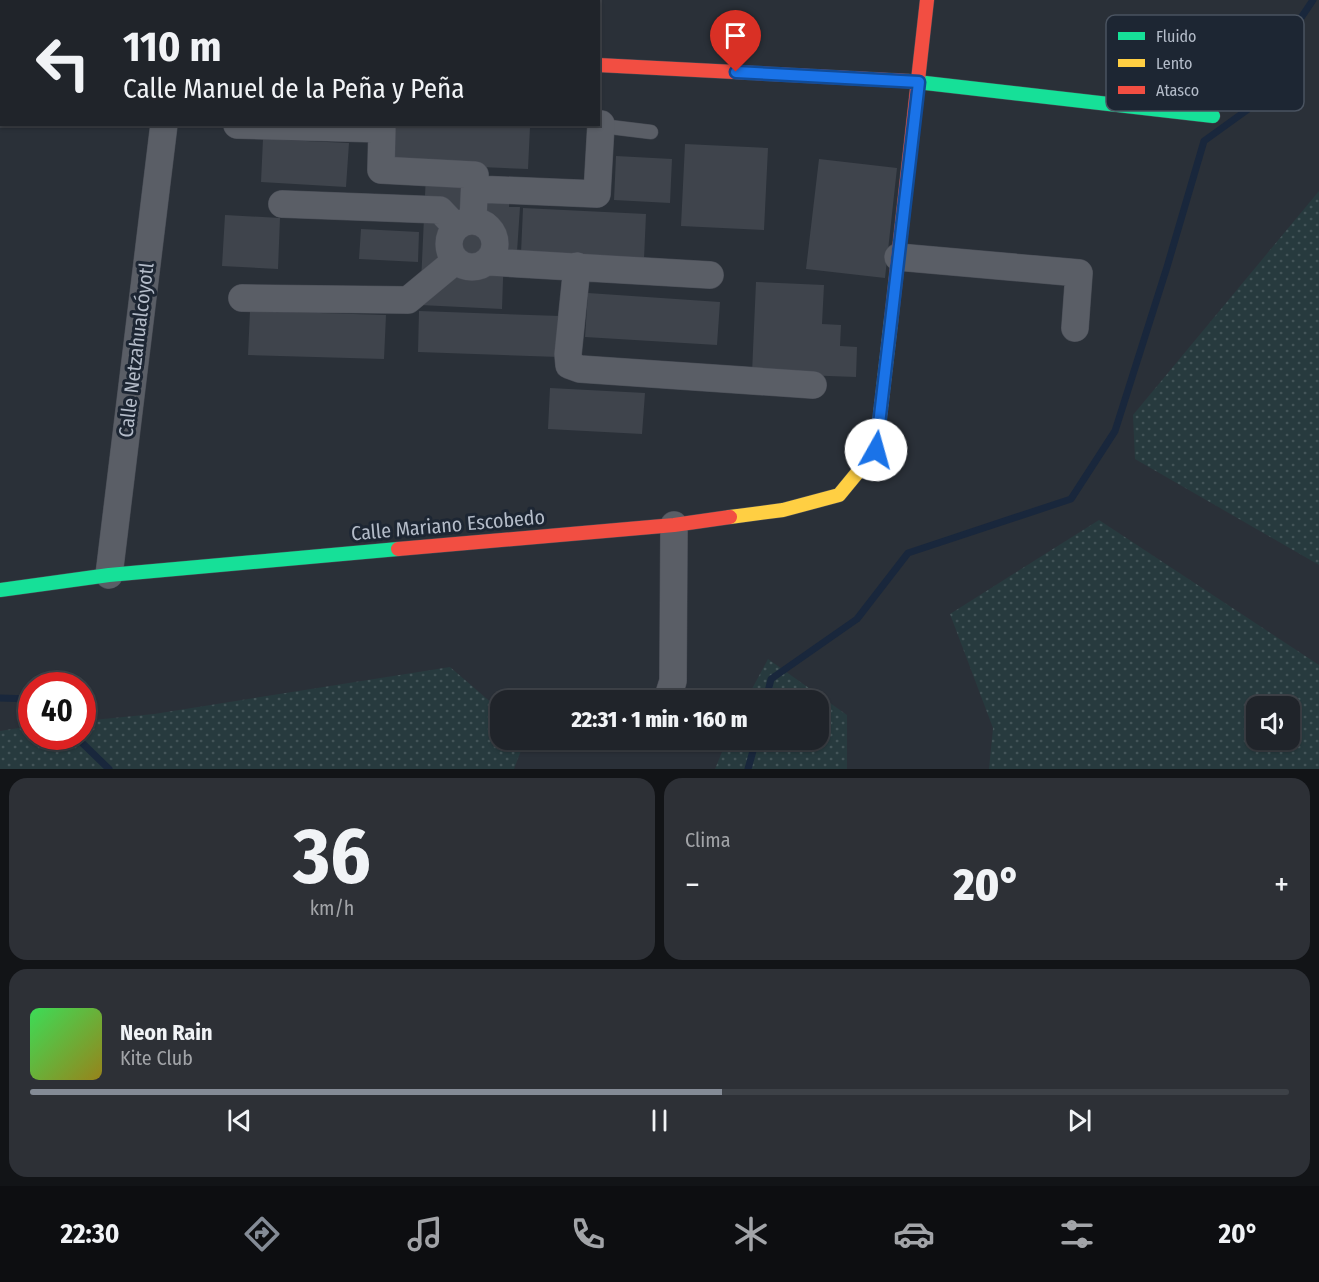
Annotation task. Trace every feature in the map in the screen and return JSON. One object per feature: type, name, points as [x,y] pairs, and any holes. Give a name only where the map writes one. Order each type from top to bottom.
[{"type":"street","points":[[927,0],[898,257],[1079,273],[1076,328]]},
{"type":"street","points":[[600,65],[919,82],[1106,104]]},
{"type":"street","points":[[1170,111],[1213,116]]},
{"type":"street","name":"Calle Netzahualcóyotl","points":[[109,575],[164,126]]},
{"type":"street","points":[[273,126],[382,129],[381,170],[475,174],[475,189],[464,224],[448,244],[455,261],[472,268],[489,262],[710,275]]},
{"type":"street","points":[[475,189],[597,194],[600,126]]},
{"type":"street","points":[[282,204],[440,210],[464,224],[490,228],[497,245],[489,262]]},
{"type":"street","name":"Calle Mariano Escobedo","points":[[0,590],[109,575],[674,525],[783,510],[839,495],[876,450],[898,257]]},
{"type":"street","points":[[242,298],[408,300],[455,261]]},
{"type":"street","points":[[577,266],[568,354],[569,365],[580,369],[813,385]]},
{"type":"street","points":[[670,690],[673,681],[674,525]]},
{"type":"lane","points":[[600,122],[610,127],[651,132]]},
{"type":"green space","points":[[1319,191],[1319,565],[1135,459],[1133,415]]},
{"type":"green space","points":[[1099,520],[1319,665],[1319,769],[989,769],[993,728],[950,614]]},
{"type":"green space","points":[[768,659],[812,690],[751,690]]},
{"type":"green space","points":[[450,667],[490,702],[490,750],[521,750],[514,769],[0,769],[0,731],[18,728],[18,750],[96,750],[96,720],[154,714]]},
{"type":"green space","points":[[829,702],[847,715],[847,769],[715,769],[723,750],[829,750]]},
{"type":"building","points":[[389,126],[530,127],[528,169],[388,163]]},
{"type":"building","points":[[263,139],[349,143],[346,187],[261,182]]},
{"type":"building","points":[[685,144],[768,148],[764,230],[681,226]]},
{"type":"building","points":[[616,156],[672,159],[670,203],[614,200]]},
{"type":"building","points":[[819,159],[897,168],[885,278],[806,269]]},
{"type":"building","points":[[426,174],[511,177],[509,207],[520,207],[517,252],[504,251],[502,309],[420,305]]},
{"type":"building","points":[[523,208],[646,214],[644,259],[521,253]]},
{"type":"building","points":[[225,215],[280,218],[278,269],[222,266]]},
{"type":"building","points":[[361,229],[419,232],[418,262],[359,259]]},
{"type":"building","points":[[756,282],[824,285],[822,324],[841,325],[840,346],[857,347],[856,377],[752,373]]},
{"type":"building","points":[[588,293],[720,302],[717,345],[585,337]]},
{"type":"building","points":[[250,311],[386,315],[384,359],[248,355]]},
{"type":"building","points":[[419,311],[560,316],[559,357],[418,352]]},
{"type":"building","points":[[550,388],[645,393],[642,434],[548,429]]},
{"type":"waterway","points":[[1303,15],[1313,0]]},
{"type":"waterway","points":[[768,690],[771,679],[857,619],[908,553],[1071,499],[1115,431],[1204,141],[1246,111]]},
{"type":"waterway","points":[[0,698],[18,699]]},
{"type":"waterway","points":[[89,750],[109,769]]},
{"type":"waterway","points":[[748,769],[753,750]]},
{"type":"traffic: fast","points":[[908,81],[1106,104]]},
{"type":"traffic: fast","points":[[1169,111],[1213,116]]},
{"type":"traffic: fast","points":[[0,590],[109,575],[398,549]]},
{"type":"traffic: slow","points":[[730,517],[783,510],[839,495],[876,450],[891,321]]},
{"type":"traffic: jam","points":[[891,321],[927,0]]},
{"type":"traffic: jam","points":[[600,65],[908,81]]},
{"type":"traffic: jam","points":[[398,549],[674,525],[730,517]]},
{"type":"route","points":[[736,72],[919,82],[876,450]]}]
